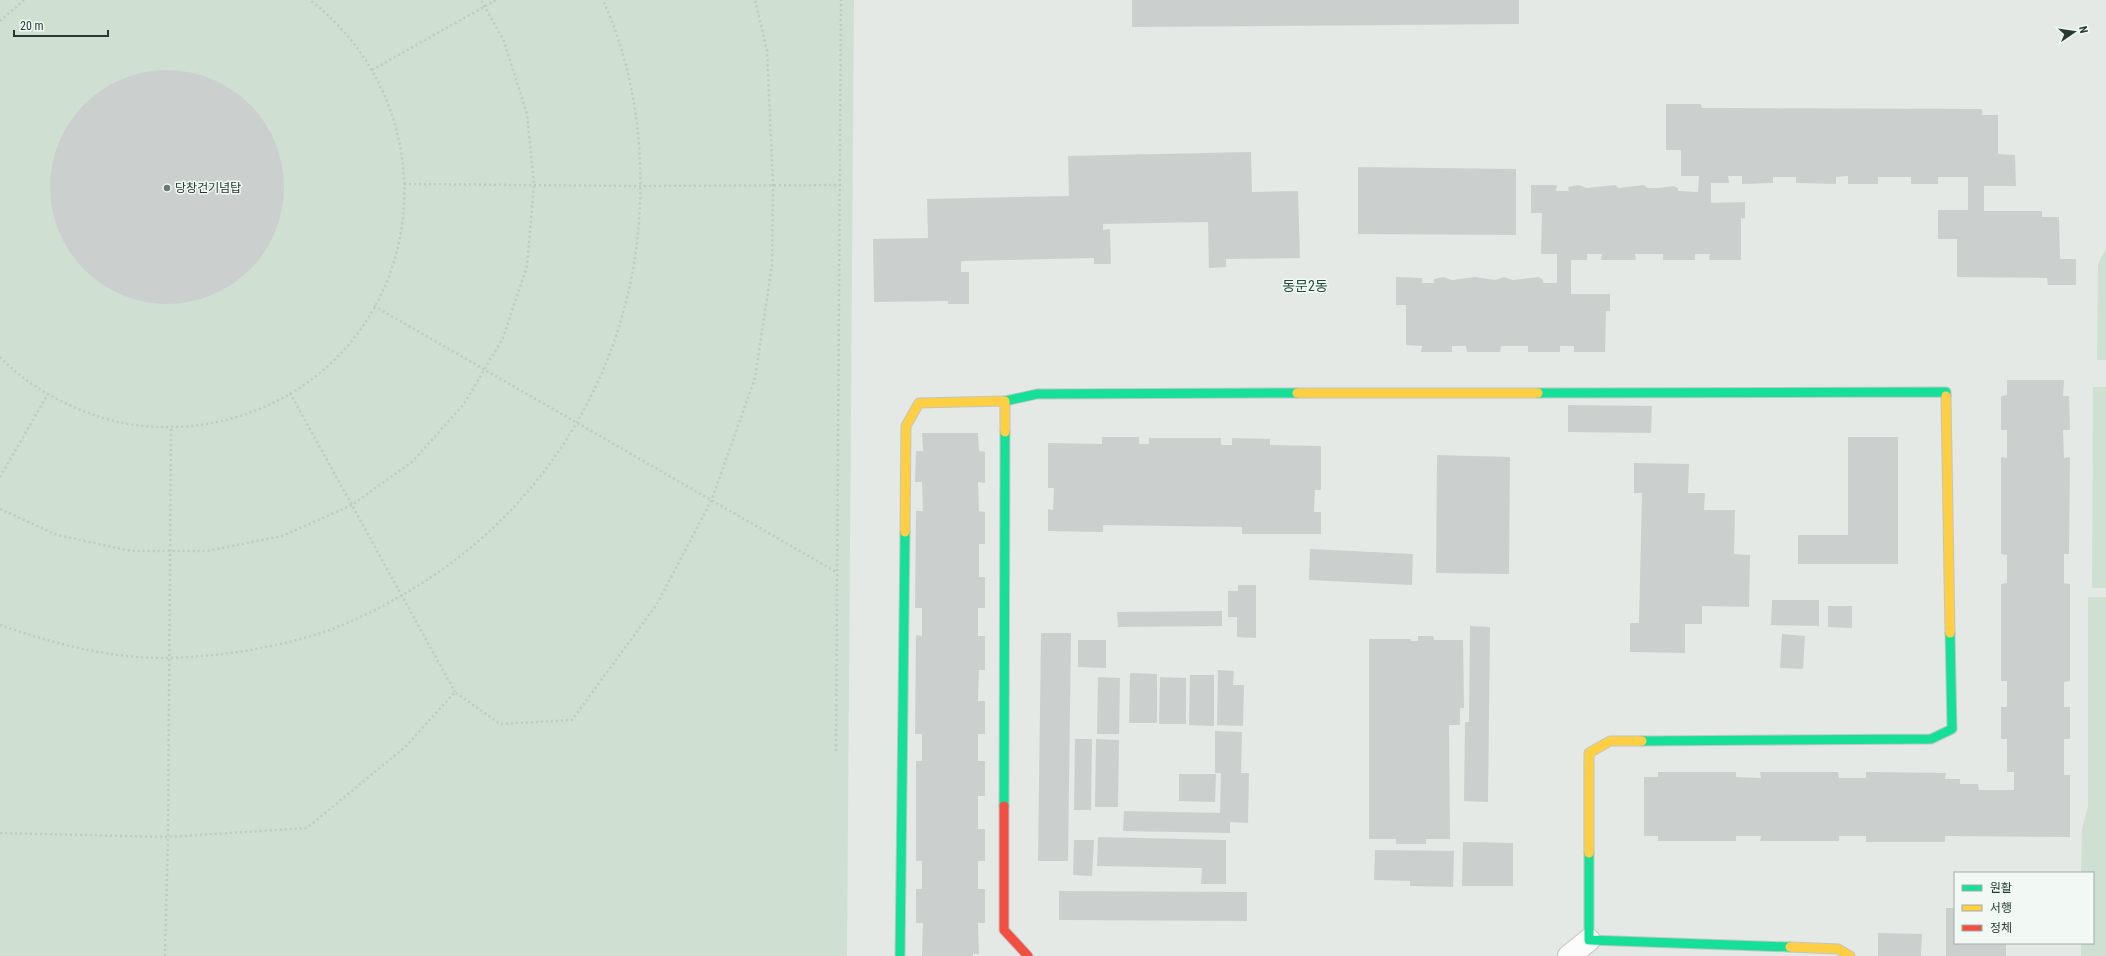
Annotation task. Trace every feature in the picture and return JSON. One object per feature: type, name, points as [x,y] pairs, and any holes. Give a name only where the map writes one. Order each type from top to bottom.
[{"type":"street","points":[[900,956],[906,426],[919,403],[1005,401],[1044,394],[1946,392],[1952,729],[1931,739],[1610,741],[1589,753],[1589,940]]},
{"type":"street","points":[[1005,401],[1004,930],[1028,956]]},
{"type":"street","points":[[1569,956],[1589,940],[1838,949],[1850,956]]},
{"type":"path","points":[[0,21],[24,0]]},
{"type":"path","points":[[0,357],[10,368],[67,405],[98,417],[131,425],[171,427],[199,425],[232,419],[264,407],[290,393],[321,372],[345,348],[374,306],[382,291],[394,260],[402,226],[404,184],[403,158],[396,125],[384,93],[372,70],[349,36],[325,12],[310,0]]},
{"type":"path","points":[[0,508],[57,535],[131,551],[207,552],[282,536],[352,505],[413,461],[464,404],[485,369],[503,338],[527,266],[534,185],[527,114],[504,41],[481,0]]},
{"type":"path","points":[[372,70],[496,0]]},
{"type":"path","points":[[0,626],[53,642],[107,653],[170,657],[216,655],[270,647],[323,632],[374,611],[422,585],[466,553],[507,516],[542,474],[577,422],[599,380],[619,329],[632,276],[640,221],[641,166],[635,112],[623,58],[602,0]]},
{"type":"path","points":[[290,393],[455,692],[500,724],[572,720],[657,604],[712,499],[755,378],[772,265],[773,186],[767,50],[755,0]]},
{"type":"path","points":[[836,751],[841,185],[841,0]]},
{"type":"path","points":[[404,184],[640,186],[841,185]]},
{"type":"path","points":[[374,306],[712,499],[838,573]]},
{"type":"path","points":[[0,476],[48,394]]},
{"type":"path","points":[[165,956],[168,836],[171,427]]},
{"type":"path","points":[[0,833],[168,836],[307,828],[405,747],[455,692]]},
{"type":"green space","points":[[0,0],[854,0],[847,956],[0,956]]},
{"type":"green space","points":[[2106,249],[2106,360],[2097,360],[2098,264]]},
{"type":"green space","points":[[2093,387],[2106,387],[2106,588],[2092,588]]},
{"type":"green space","points":[[2088,597],[2106,597],[2106,956],[2081,956],[2081,944],[2094,944],[2094,872],[2081,872],[2082,829],[2088,806]]},
{"type":"building","points":[[1132,0],[1519,0],[1519,24],[1132,27]]},
{"type":"building","name":"당창건기념탑","points":[[167,70],[190,72],[212,79],[232,90],[250,104],[264,122],[275,142],[282,164],[284,187],[282,210],[275,232],[264,252],[250,270],[232,284],[212,295],[190,302],[167,304],[144,302],[122,295],[102,284],[84,270],[70,252],[59,232],[52,210],[50,187],[52,164],[59,142],[70,122],[84,104],[102,90],[122,79],[144,72]]},
{"type":"building","points":[[1666,104],[1701,104],[1702,108],[1982,109],[1982,115],[1998,115],[1998,154],[2015,155],[2016,186],[1984,186],[1984,211],[2042,211],[2042,217],[2059,217],[2060,259],[2076,259],[2076,285],[2048,285],[2047,278],[1957,277],[1957,239],[1938,239],[1938,210],[1968,210],[1968,177],[1938,177],[1938,184],[1911,184],[1911,177],[1878,177],[1878,184],[1848,184],[1848,176],[1836,177],[1836,184],[1796,183],[1796,177],[1773,177],[1773,183],[1742,184],[1742,176],[1728,176],[1729,183],[1711,183],[1711,203],[1745,202],[1745,219],[1741,218],[1741,260],[1709,260],[1710,254],[1695,254],[1695,260],[1663,260],[1663,254],[1635,254],[1636,260],[1601,260],[1602,254],[1587,254],[1587,260],[1571,260],[1571,294],[1610,294],[1610,311],[1606,311],[1605,352],[1574,352],[1574,346],[1560,346],[1560,352],[1528,352],[1528,346],[1501,346],[1500,352],[1467,352],[1466,346],[1452,346],[1452,352],[1421,352],[1422,346],[1406,345],[1406,305],[1396,305],[1396,277],[1422,278],[1422,283],[1434,283],[1434,279],[1443,277],[1452,280],[1475,277],[1495,280],[1504,277],[1513,280],[1539,277],[1543,280],[1543,283],[1557,283],[1557,254],[1541,254],[1542,213],[1531,213],[1531,185],[1557,185],[1556,191],[1569,191],[1568,187],[1578,185],[1587,188],[1615,185],[1619,188],[1644,185],[1648,188],[1674,186],[1678,188],[1678,191],[1698,192],[1699,176],[1681,176],[1681,150],[1666,150]]},
{"type":"building","points":[[1251,152],[1252,192],[1298,191],[1300,258],[1226,259],[1226,267],[1209,268],[1208,222],[1103,224],[1103,230],[1110,229],[1111,264],[1094,264],[1094,258],[961,261],[961,272],[969,272],[969,304],[948,304],[948,301],[874,302],[873,239],[928,238],[927,199],[1069,196],[1068,156]]},
{"type":"building","points":[[1358,167],[1516,169],[1516,235],[1358,234]]},
{"type":"building","points":[[2007,380],[2064,380],[2063,396],[2069,396],[2070,430],[2063,430],[2064,458],[2070,457],[2069,554],[2064,554],[2064,583],[2070,584],[2070,681],[2064,682],[2064,707],[2070,707],[2070,739],[2064,739],[2064,775],[2070,775],[2070,837],[1945,836],[1945,842],[1866,842],[1866,836],[1839,836],[1839,841],[1760,841],[1761,836],[1736,836],[1736,841],[1658,841],[1658,836],[1644,836],[1644,777],[1658,777],[1658,772],[1736,772],[1736,777],[1761,778],[1760,772],[1838,772],[1839,778],[1866,778],[1866,772],[1946,773],[1945,779],[1960,779],[1960,784],[1978,784],[1979,790],[2014,790],[2014,772],[2007,772],[2007,739],[2001,739],[2001,707],[2007,707],[2007,681],[2001,681],[2001,584],[2007,583],[2007,555],[2001,554],[2001,457],[2007,458],[2007,430],[2001,430],[2001,396],[2007,395]]},
{"type":"building","points":[[1568,405],[1652,406],[1651,433],[1568,432]]},
{"type":"building","points":[[922,433],[978,433],[979,451],[985,452],[985,483],[978,482],[979,511],[985,512],[985,544],[979,544],[979,577],[985,577],[985,608],[978,608],[978,636],[985,636],[985,670],[979,670],[978,701],[985,701],[985,734],[978,734],[978,761],[985,761],[985,796],[978,796],[978,829],[985,829],[985,861],[978,861],[978,889],[985,889],[985,923],[978,923],[979,954],[973,954],[973,956],[922,956],[923,923],[916,923],[916,889],[922,889],[922,861],[916,861],[916,761],[922,761],[922,734],[915,734],[916,635],[922,636],[922,608],[915,608],[916,511],[923,511],[922,482],[915,482],[916,451],[923,451]]},
{"type":"building","points":[[1102,437],[1139,437],[1139,444],[1149,444],[1149,438],[1221,438],[1221,445],[1232,445],[1232,438],[1270,439],[1270,445],[1321,446],[1321,490],[1315,490],[1314,512],[1321,512],[1321,534],[1242,534],[1242,527],[1103,525],[1103,532],[1048,531],[1048,509],[1053,510],[1054,488],[1048,488],[1048,443],[1102,444]]},
{"type":"building","points":[[1848,437],[1898,437],[1898,564],[1798,564],[1798,535],[1848,535]]},
{"type":"building","points":[[1437,455],[1510,457],[1509,574],[1436,573]]},
{"type":"building","points":[[1634,463],[1689,464],[1688,493],[1705,493],[1704,510],[1735,510],[1734,554],[1750,555],[1749,607],[1702,606],[1702,624],[1685,624],[1685,653],[1630,652],[1630,623],[1639,623],[1642,493],[1634,493]]},
{"type":"building","points":[[1310,549],[1413,554],[1412,585],[1309,580]]},
{"type":"building","points":[[1238,585],[1256,585],[1256,638],[1237,637],[1237,617],[1228,617],[1228,591],[1238,591]]},
{"type":"building","points":[[1772,600],[1819,600],[1819,626],[1771,625]]},
{"type":"building","points":[[1828,606],[1852,606],[1852,628],[1828,627]]},
{"type":"building","points":[[1222,611],[1222,626],[1118,627],[1117,612]]},
{"type":"building","points":[[1470,626],[1490,627],[1488,802],[1464,801],[1465,722],[1469,722]]},
{"type":"building","points":[[1041,633],[1071,633],[1068,861],[1038,861]]},
{"type":"building","points":[[1782,634],[1805,636],[1803,669],[1780,668]]},
{"type":"building","points":[[1418,636],[1433,636],[1434,640],[1463,640],[1464,708],[1460,708],[1460,725],[1449,725],[1450,839],[1426,839],[1426,844],[1396,844],[1396,839],[1369,839],[1369,639],[1411,639],[1411,641],[1418,641]]},
{"type":"building","points":[[1078,640],[1106,640],[1106,668],[1078,667]]},
{"type":"building","points":[[1218,670],[1234,671],[1233,685],[1244,685],[1243,726],[1217,725]]},
{"type":"building","points":[[1130,673],[1157,674],[1157,723],[1129,723]]},
{"type":"building","points":[[1190,675],[1214,675],[1214,726],[1189,725]]},
{"type":"building","points":[[1098,677],[1120,678],[1119,734],[1097,734]]},
{"type":"building","points":[[1160,677],[1186,678],[1186,724],[1159,724]]},
{"type":"building","points":[[1215,731],[1242,732],[1241,773],[1249,773],[1248,823],[1230,822],[1230,833],[1123,831],[1124,811],[1220,813],[1221,773],[1215,773]]},
{"type":"building","points":[[1075,739],[1092,739],[1091,810],[1074,810]]},
{"type":"building","points":[[1096,739],[1119,740],[1118,807],[1095,807]]},
{"type":"building","points":[[1179,774],[1216,774],[1215,802],[1179,801]]},
{"type":"building","points":[[1098,837],[1226,840],[1226,884],[1201,884],[1202,868],[1097,866]]},
{"type":"building","points":[[1074,840],[1094,840],[1092,876],[1073,875]]},
{"type":"building","points":[[1463,842],[1513,843],[1513,886],[1462,886]]},
{"type":"building","points":[[1375,850],[1454,851],[1453,887],[1410,886],[1410,881],[1374,880]]},
{"type":"building","points":[[1059,891],[1247,892],[1247,921],[1059,920]]},
{"type":"building","points":[[1946,908],[1954,908],[1954,944],[2006,944],[2006,956],[1946,956]]},
{"type":"building","points":[[1878,933],[1922,934],[1921,956],[1878,956]]},
{"type":"traffic: fast","points":[[1538,393],[1946,392],[1946,396]]},
{"type":"traffic: fast","points":[[1005,401],[1037,394],[1297,393]]},
{"type":"traffic: fast","points":[[1004,806],[1005,432]]},
{"type":"traffic: fast","points":[[900,956],[905,532]]},
{"type":"traffic: fast","points":[[1642,741],[1931,739],[1952,729],[1950,633]]},
{"type":"traffic: fast","points":[[1589,853],[1589,940],[1790,947]]},
{"type":"traffic: slow","points":[[1297,393],[1538,393]]},
{"type":"traffic: slow","points":[[1946,396],[1950,633]]},
{"type":"traffic: slow","points":[[905,532],[906,426],[919,403],[1005,401],[1005,432]]},
{"type":"traffic: slow","points":[[1589,853],[1589,753],[1610,741],[1642,741]]},
{"type":"traffic: slow","points":[[1790,947],[1838,949],[1850,956]]},
{"type":"traffic: jam","points":[[1004,806],[1004,930],[1028,956]]},
{"type":"place","name":"당창건기념탑","points":[[167,188]]},
{"type":"district","name":"동문2동","points":[[1305,286]]}]
